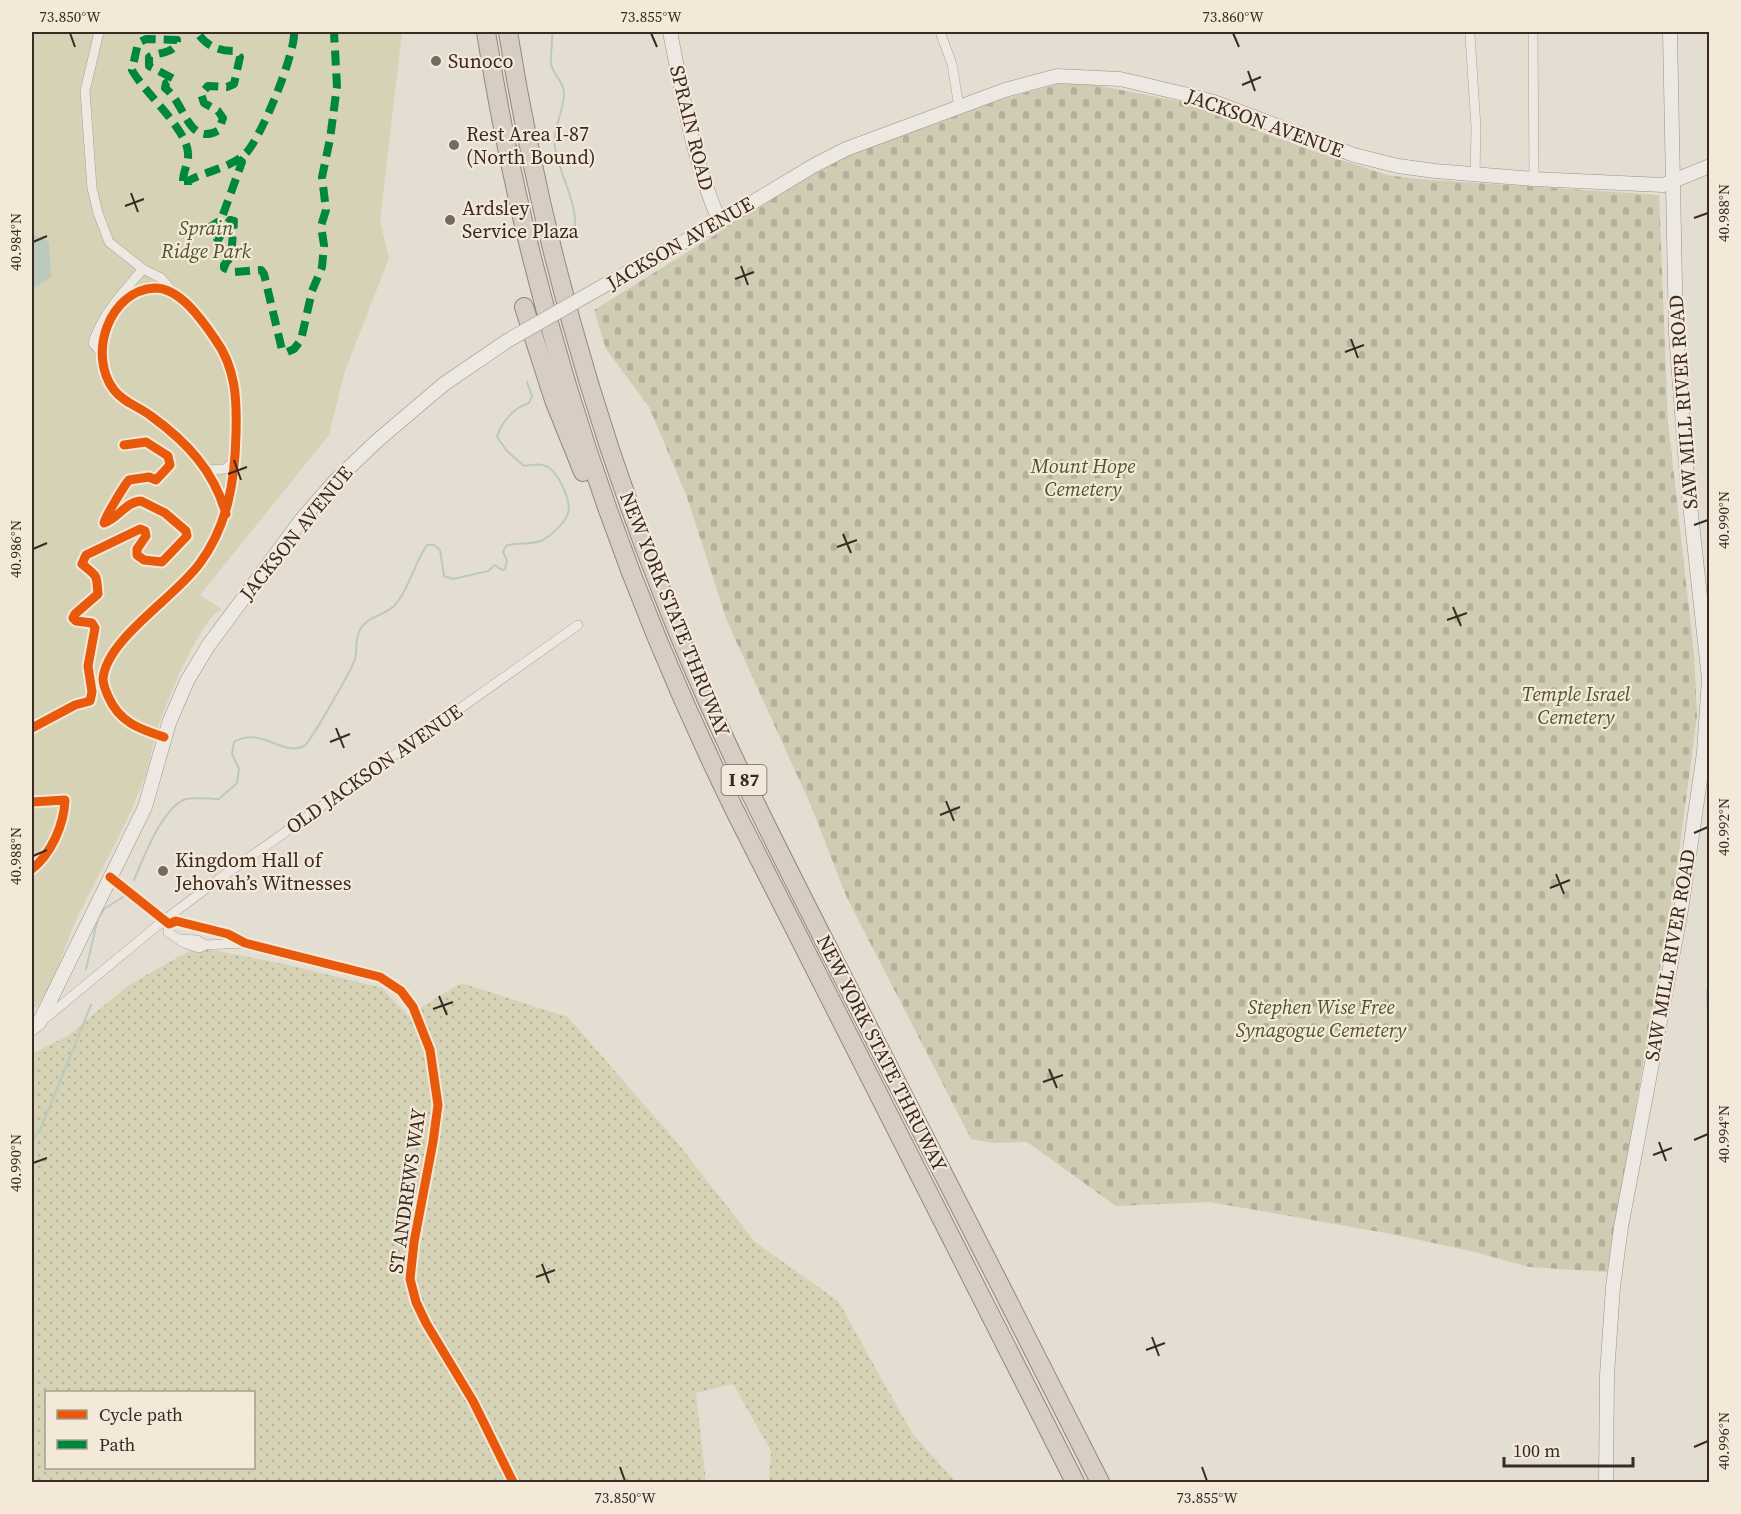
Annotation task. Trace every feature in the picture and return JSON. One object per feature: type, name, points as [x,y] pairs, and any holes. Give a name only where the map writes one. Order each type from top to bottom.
[{"type":"highway","name":"NEW YORK STATE THRUWAY","points":[[486,32],[510,162],[547,315],[589,455],[635,584],[682,699],[731,804],[1075,1482]]},
{"type":"highway","name":"NEW YORK STATE THRUWAY","points":[[508,32],[540,193],[573,325],[616,465],[674,622],[751,795],[1100,1482]]},
{"type":"highway","points":[[524,307],[561,418],[635,584]]},
{"type":"main road","name":"SPRAIN ROAD","points":[[670,32],[698,161],[708,195],[720,222]]},
{"type":"main road","name":"SAW MILL RIVER ROAD","points":[[1606,1482],[1606,1375],[1613,1287],[1681,910],[1704,753],[1709,679],[1681,407],[1671,182],[1670,32]]},
{"type":"main road","name":"JACKSON AVENUE","points":[[35,1026],[145,807],[164,736],[187,681],[208,646],[302,519],[378,440],[444,384],[507,341],[720,222],[829,157],[959,107],[1045,78],[1094,76],[1120,79],[1214,102],[1375,161],[1475,175],[1663,184],[1671,182]]},
{"type":"main road","points":[[1671,182],[1710,166]]},
{"type":"street","points":[[99,32],[85,91],[92,188],[109,242],[143,268],[161,278],[203,322],[227,355],[233,375],[236,406],[235,460],[226,514],[201,562],[178,590],[121,641],[107,660],[103,681],[111,702],[123,721],[164,736]]},
{"type":"street","points":[[940,32],[952,64],[959,107]]},
{"type":"street","points":[[1533,32],[1534,179]]},
{"type":"street","points":[[1470,36],[1476,128],[1475,175]]},
{"type":"street","points":[[102,354],[93,343],[97,329],[122,290],[143,268]]},
{"type":"street","points":[[172,291],[148,289],[134,292],[116,308],[107,328],[102,354],[106,374],[113,389],[126,402],[150,415],[197,456],[208,470],[220,493],[226,514]]},
{"type":"street","points":[[208,470],[225,469],[235,460]]},
{"type":"street","name":"OLD JACKSON AVENUE","points":[[35,1026],[166,922],[578,625]]},
{"type":"street","points":[[110,877],[166,922],[168,932],[182,938],[189,925]]},
{"type":"street","name":"ST ANDREWS WAY","points":[[166,922],[176,921],[236,937],[245,943]]},
{"type":"street","points":[[205,945],[208,930]]},
{"type":"street","name":"ST ANDREWS WAY","points":[[182,938],[184,943],[199,948],[205,945],[245,943],[380,977],[401,991],[413,1007],[430,1050],[438,1105],[414,1242],[410,1279],[416,1302],[426,1323],[473,1401],[513,1482]]},
{"type":"green space","name":"Sprain Ridge Park","points":[[32,32],[402,32],[380,221],[389,258],[345,371],[329,435],[200,595],[221,609],[212,616],[203,629],[183,666],[160,722],[136,799],[77,918],[53,979],[32,1012]]},
{"type":"green space","name":"Mount Hope Cemetery","points":[[1061,83],[1090,84],[1188,103],[1296,145],[1387,175],[1659,195],[1668,422],[1694,653],[1697,717],[1675,882],[1607,1272],[1529,1267],[1471,1251],[1391,1234],[1210,1202],[1116,1206],[1027,1142],[993,1143],[971,1139],[847,898],[811,806],[727,621],[687,497],[649,407],[606,349],[594,310],[723,230],[772,195],[853,149],[999,100]]},
{"type":"green space","points":[[196,947],[289,965],[382,988],[408,1016],[461,983],[568,1017],[680,1146],[755,1242],[838,1301],[912,1433],[956,1482],[769,1482],[771,1451],[733,1384],[696,1393],[706,1482],[32,1482],[32,1054],[69,1035],[129,985]]},
{"type":"shaded area","points":[[32,236],[49,242],[51,277],[32,289]]},
{"type":"waterway","points":[[552,32],[551,64],[564,93],[555,134],[555,148],[573,204],[575,216],[573,239]]},
{"type":"waterway","points":[[134,880],[154,835],[177,804],[190,798],[219,799],[237,783],[239,769],[232,754],[234,742],[253,737],[288,748],[304,746],[308,742],[355,659],[358,635],[362,627],[370,619],[395,605],[427,545],[434,545],[440,550],[444,576],[453,579],[488,571],[495,565],[502,570],[505,569],[507,560],[503,552],[506,546],[539,542],[561,525],[569,508],[566,495],[556,475],[545,466],[524,466],[507,451],[497,437],[509,416],[529,403],[532,396],[527,382]]},
{"type":"waterway","points":[[86,969],[98,918],[104,909],[123,897]]},
{"type":"waterway","points":[[1710,988],[1707,991],[1710,1082]]},
{"type":"waterway","points":[[32,1141],[41,1128],[91,1005]]},
{"type":"marked path","points":[[183,181],[188,157],[186,143],[173,122],[132,70],[138,43],[146,39],[177,40],[174,48],[149,57],[149,66],[174,79],[166,83],[165,88],[194,128],[200,133],[209,134],[219,130],[223,118],[218,111],[204,103],[201,94],[208,86],[227,87],[234,84],[240,57],[235,51],[218,49],[208,44],[197,32]]},
{"type":"marked path","points":[[188,185],[188,181],[226,166],[246,153],[260,131],[284,75],[294,32]]},
{"type":"marked path","points":[[238,159],[242,162],[221,220],[210,227],[218,240],[230,220],[234,221],[231,257],[224,268],[234,272],[261,270],[264,274],[282,350],[287,352],[294,349],[301,340],[312,291],[322,267],[324,245],[321,226],[326,210],[322,177],[337,86],[334,32]]},
{"type":"cycle path","points":[[164,737],[146,731],[124,718],[113,705],[103,679],[107,664],[116,649],[189,576],[210,548],[223,518],[228,502],[232,485],[236,408],[234,384],[227,361],[215,339],[190,306],[164,289],[155,288],[139,292],[125,300],[107,327],[103,343],[106,376],[118,394],[164,426],[198,459],[214,484],[221,499],[226,514]]},
{"type":"cycle path","points":[[32,728],[75,705],[90,701],[92,692],[88,666],[95,628],[92,623],[76,621],[73,618],[98,594],[96,577],[82,564],[86,555],[140,529],[145,531],[146,536],[137,549],[137,555],[144,560],[162,562],[187,536],[186,531],[165,513],[141,501],[130,504],[104,523],[129,480],[149,477],[156,480],[170,465],[168,456],[146,442],[124,445]]},
{"type":"cycle path","points":[[32,802],[65,800],[62,819],[51,847],[32,869]]},
{"type":"cycle path","points":[[110,877],[169,924],[176,921],[228,934],[245,943],[380,977],[401,991],[413,1007],[430,1050],[438,1105],[414,1242],[410,1279],[416,1302],[426,1323],[473,1401],[513,1482]]},
{"type":"place","name":"Sunoco","points":[[436,61]]},
{"type":"place","name":"Rest Area I-87 (North Bound)","points":[[454,145]]},
{"type":"place","name":"Ardsley Service Plaza","points":[[450,220]]},
{"type":"place","name":"Kingdom Hall of Jehovah’s Witnesses","points":[[163,871]]},
{"type":"park label","name":"Temple Israel Cemetery","points":[[1576,706]]},
{"type":"park label","name":"Stephen Wise Free Synagogue Cemetery","points":[[1321,1018]]}]
